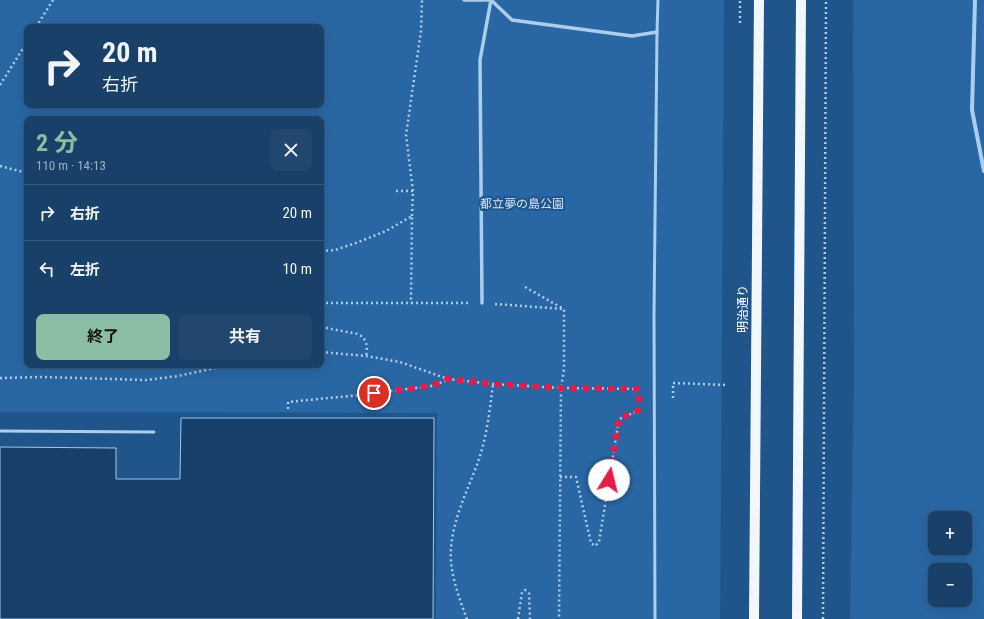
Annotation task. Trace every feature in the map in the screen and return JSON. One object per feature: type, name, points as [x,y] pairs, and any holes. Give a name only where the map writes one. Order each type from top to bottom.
[{"type":"main road","name":"明治通り","points":[[754,619],[759,0]]},
{"type":"main road","points":[[797,619],[801,0]]},
{"type":"street","points":[[464,0],[491,0],[512,20],[632,36],[657,32]]},
{"type":"street","points":[[482,303],[480,60],[491,0]]},
{"type":"street","points":[[975,0],[972,110],[984,171]]},
{"type":"lane","points":[[655,619],[654,315],[658,0]]},
{"type":"lane","points":[[0,431],[154,432]]},
{"type":"path","points":[[38,24],[53,0]]},
{"type":"path","points":[[411,303],[413,191],[406,134],[421,31],[422,0]]},
{"type":"path","points":[[822,619],[826,0]]},
{"type":"path","points":[[0,85],[24,47]]},
{"type":"path","points":[[0,166],[24,172]]},
{"type":"path","points":[[396,191],[413,191]]},
{"type":"path","points":[[324,251],[335,250],[386,232],[412,216]]},
{"type":"path","points":[[525,287],[564,309]]},
{"type":"path","points":[[324,328],[363,336],[368,347],[366,356]]},
{"type":"path","points":[[324,352],[366,356],[400,362],[448,379],[493,384],[561,388],[639,389],[639,396]]},
{"type":"path","points":[[0,378],[146,380],[178,376],[215,368]]},
{"type":"path","points":[[288,409],[288,402],[431,386],[448,379]]},
{"type":"path","points":[[467,619],[460,600],[452,569],[451,549],[456,523],[464,497],[479,458],[488,420],[493,384]]},
{"type":"path","points":[[673,398],[673,384],[728,385]]},
{"type":"path","points":[[558,619],[561,388]]},
{"type":"path","points":[[639,403],[639,410]]},
{"type":"path","points":[[560,477],[576,477],[591,543],[595,546],[599,542],[619,419],[644,409]]},
{"type":"path","points":[[518,619],[522,593],[525,590],[529,593],[530,619]]},
{"type":"green space","name":"都立夢の島公園","points":[[0,0],[724,0],[720,619],[436,619],[437,413],[0,412]]},
{"type":"green space","points":[[853,0],[984,0],[984,619],[850,619],[854,376]]},
{"type":"shaded area","points":[[181,418],[434,418],[433,619],[0,619],[0,447],[116,448],[116,479],[180,479]]},
{"type":"route","points":[[374,393],[431,386],[448,379],[493,384],[561,388],[639,389],[639,410],[619,419],[609,480]]}]
